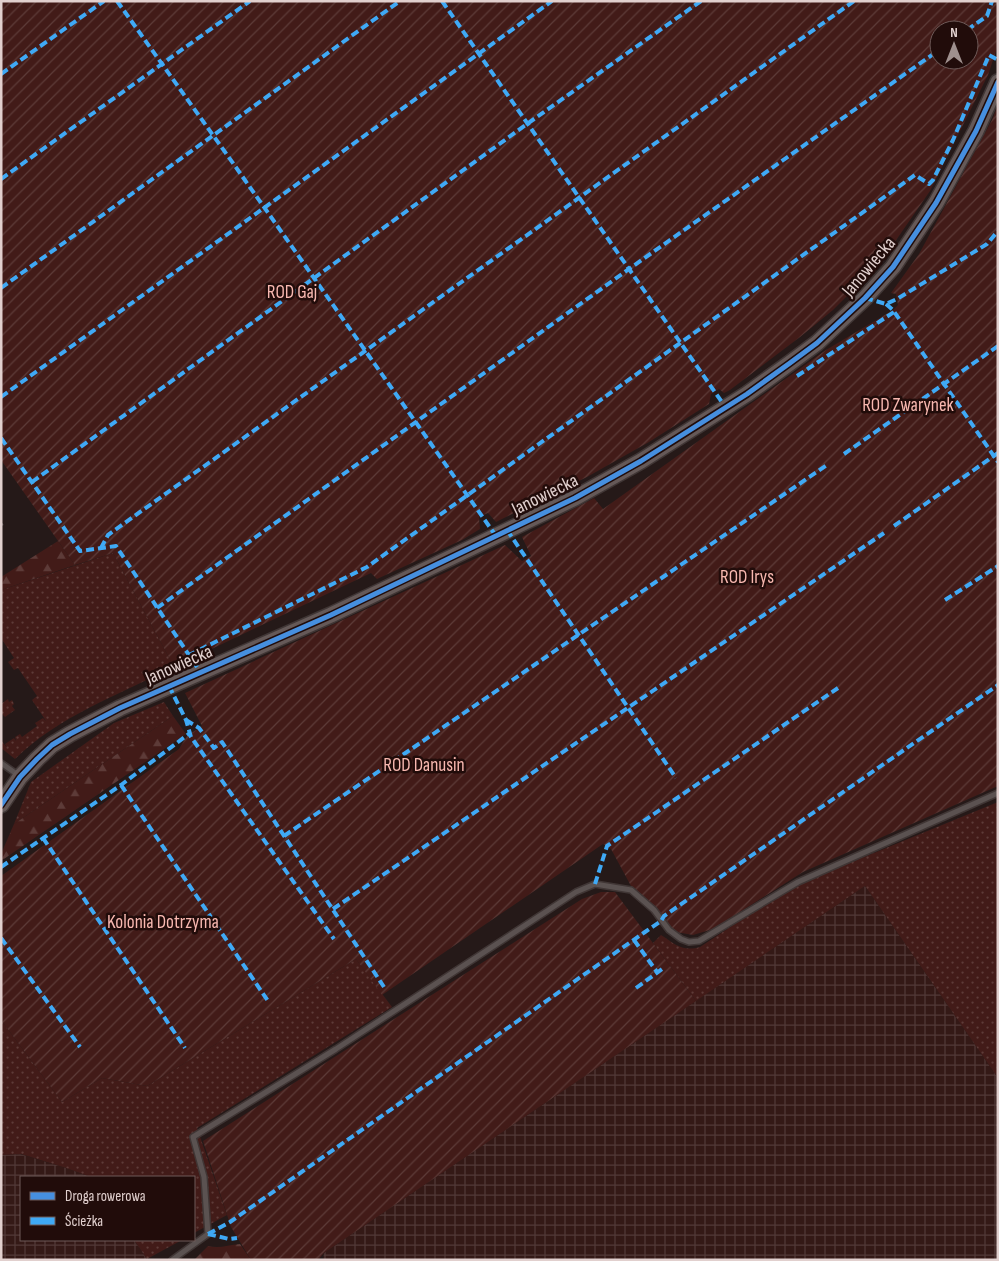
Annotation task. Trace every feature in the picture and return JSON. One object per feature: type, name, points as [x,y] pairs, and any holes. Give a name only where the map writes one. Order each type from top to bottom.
[{"type":"street","name":"Janowiecka","points":[[1,805],[20,777],[52,745],[86,725],[120,708],[331,615],[575,498],[641,462],[768,378],[817,343],[865,298],[893,267],[936,202],[976,131],[998,82]]},
{"type":"lane","points":[[1,763],[20,777]]},
{"type":"lane","points":[[172,1260],[208,1234],[204,1178],[193,1138],[336,1049],[576,892],[595,884],[632,890],[654,910],[675,935],[689,942],[699,941],[798,882],[998,793]]},
{"type":"shaded area","points":[[865,886],[998,1078],[998,1260],[323,1260],[324,1253]]},
{"type":"shaded area","points":[[20,1154],[88,1176],[20,1176],[20,1241],[135,1241],[147,1259],[1,1260],[1,1155]]},
{"type":"green space","name":"ROD Gaj","points":[[1,1],[998,1],[998,45],[988,75],[930,191],[881,262],[833,310],[800,337],[730,390],[724,393],[719,389],[711,394],[709,404],[649,442],[587,477],[496,522],[488,513],[479,517],[480,529],[462,540],[377,579],[371,573],[174,667],[113,553],[75,565],[1,460]]},
{"type":"green space","points":[[998,105],[998,786],[803,872],[713,929],[693,935],[676,932],[666,922],[664,916],[631,886],[611,849],[603,844],[382,995],[356,959],[147,1086],[102,1078],[62,1102],[1,1020],[1,876],[179,749],[187,736],[202,726],[185,693],[505,545],[522,561],[531,556],[522,537],[594,498],[603,509],[826,350],[893,310],[898,305],[896,294],[891,293],[919,254],[992,120]]},
{"type":"green space","points":[[58,541],[75,565],[1,590],[1,577]]},
{"type":"green space","points":[[113,553],[174,667],[70,718],[32,744],[15,759],[1,748],[1,740],[7,748],[5,744],[14,738],[16,741],[15,737],[20,734],[22,737],[37,726],[35,723],[43,718],[46,721],[32,700],[37,696],[18,668],[14,670],[8,662],[14,658],[1,638],[1,590]]},
{"type":"green space","points":[[8,699],[9,702],[12,700],[14,704],[12,706],[15,710],[5,717],[1,713],[1,704]]},
{"type":"green space","points":[[164,702],[173,716],[14,824],[31,782],[114,723]]},
{"type":"green space","points":[[173,716],[186,734],[1,861],[1,854],[14,824]]},
{"type":"green space","points":[[998,802],[998,1078],[865,886],[696,1001],[653,943],[661,935],[683,948],[700,947],[791,887]]},
{"type":"green space","points":[[601,892],[615,892],[696,1001],[324,1253],[318,1260],[251,1260],[231,1227],[203,1141],[582,899]]},
{"type":"green space","points":[[356,959],[392,1007],[197,1128],[227,1215],[195,1232],[195,1176],[88,1176],[21,1154],[1,1155],[1,1020],[62,1102],[102,1078],[147,1086]]},
{"type":"green space","points":[[135,1241],[180,1241],[147,1259]]},
{"type":"green space","points":[[240,1244],[251,1260],[194,1260],[208,1246],[220,1247]]},
{"type":"marked path","points":[[1,74],[104,1]]},
{"type":"marked path","points":[[117,1],[496,536]]},
{"type":"marked path","points":[[1,179],[250,1]]},
{"type":"marked path","points":[[1,288],[400,1]]},
{"type":"marked path","points":[[442,1],[726,408]]},
{"type":"marked path","points":[[1,397],[552,1]]},
{"type":"marked path","points":[[32,482],[527,124],[701,1]]},
{"type":"marked path","points":[[101,548],[108,535],[854,1]]},
{"type":"marked path","points":[[979,22],[987,16],[992,1]]},
{"type":"marked path","points":[[189,655],[367,567],[915,175],[929,184],[933,180],[953,140],[989,55],[998,60]]},
{"type":"marked path","points":[[157,608],[629,269],[929,57]]},
{"type":"marked path","points":[[865,298],[886,304],[897,299],[987,244],[998,231]]},
{"type":"marked path","points":[[886,304],[893,310],[998,462]]},
{"type":"marked path","points":[[797,376],[894,312]]},
{"type":"marked path","points":[[844,454],[998,346]]},
{"type":"marked path","points":[[1,438],[80,551],[116,546],[201,673]]},
{"type":"marked path","points":[[894,526],[998,453]]},
{"type":"marked path","points":[[284,836],[827,465]]},
{"type":"marked path","points":[[507,530],[676,778]]},
{"type":"marked path","points":[[333,909],[884,533]]},
{"type":"marked path","points":[[945,600],[998,566]]},
{"type":"marked path","points":[[208,1234],[230,1222],[661,921],[664,916],[998,685]]},
{"type":"marked path","points":[[169,686],[186,720],[191,737],[334,939]]},
{"type":"marked path","points":[[595,884],[607,846],[838,688]]},
{"type":"marked path","points":[[186,720],[199,728],[214,748],[222,742],[384,987]]},
{"type":"marked path","points":[[1,867],[121,785],[190,733]]},
{"type":"marked path","points":[[121,785],[268,1001]]},
{"type":"marked path","points":[[43,838],[185,1048]]},
{"type":"marked path","points":[[1,938],[80,1047]]},
{"type":"marked path","points":[[634,940],[657,972]]},
{"type":"marked path","points":[[636,988],[665,967]]},
{"type":"marked path","points":[[208,1234],[229,1239],[237,1238]]},
{"type":"cycle path","points":[[1,805],[20,777],[37,759],[52,745],[70,734],[120,708],[331,615],[575,498],[641,461],[747,394],[790,363],[817,343],[865,298],[893,267],[936,203],[976,131],[998,82]]},
{"type":"park label","name":"ROD Zwarynek","points":[[908,405]]},
{"type":"park label","name":"ROD Irys","points":[[747,577]]},
{"type":"park label","name":"ROD Danusin","points":[[424,765]]},
{"type":"park label","name":"Kolonia Dotrzyma","points":[[163,922]]}]
